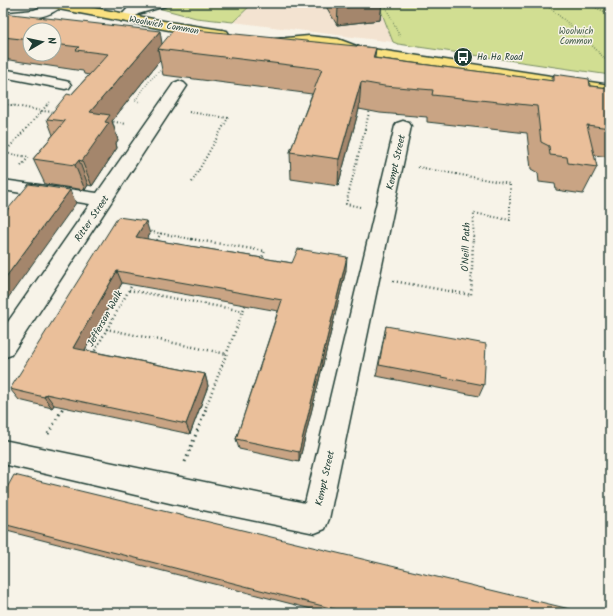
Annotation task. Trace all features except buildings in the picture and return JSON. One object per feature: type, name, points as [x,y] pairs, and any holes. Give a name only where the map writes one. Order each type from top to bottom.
[{"type":"highway","name":"Woolwich Common","points":[[52,4],[236,36]]},
{"type":"highway","points":[[266,40],[280,42],[298,48],[339,53],[355,50],[610,90]]},
{"type":"street","points":[[126,18],[133,12],[161,3]]},
{"type":"street","name":"Woolwich Common","points":[[3,17],[36,14],[48,10],[52,4]]},
{"type":"street","name":"Ritter Street","points":[[3,348],[179,86]]},
{"type":"street","name":"Kempt Street","points":[[3,452],[174,490],[315,519],[403,126]]},
{"type":"street","points":[[6,185],[103,200]]},
{"type":"lane","points":[[3,73],[65,85]]},
{"type":"path","points":[[384,3],[401,41]]},
{"type":"path","points":[[544,3],[582,35],[610,64]]},
{"type":"path","points":[[585,3],[610,14]]},
{"type":"path","points":[[4,153],[65,85]]},
{"type":"path","points":[[3,104],[56,113]]},
{"type":"path","points":[[164,108],[228,118],[191,184]]},
{"type":"path","points":[[370,108],[346,204],[384,211]]},
{"type":"path","points":[[107,120],[150,128]]},
{"type":"path","points":[[4,153],[29,157],[6,185]]},
{"type":"path","name":"O'Neill Path","points":[[369,276],[471,296],[474,213],[510,220],[510,184],[395,163]]},
{"type":"path","points":[[140,229],[265,251],[259,266]]},
{"type":"path","points":[[154,246],[161,233]]},
{"type":"path","name":"Jefferson Walk","points":[[91,357],[136,278]]},
{"type":"path","name":"Jefferson Walk","points":[[128,290],[243,311]]},
{"type":"path","points":[[174,490],[248,296]]},
{"type":"path","points":[[106,329],[227,354]]},
{"type":"path","points":[[35,459],[65,404]]},
{"type":"shaded area","points":[[253,3],[378,3],[393,42],[233,22]]},
{"type":"green space","points":[[113,3],[253,3],[233,22],[196,18],[158,8]]},
{"type":"green space","name":"Woolwich Common","points":[[378,3],[610,3],[610,75],[398,44],[393,42]]},
{"type":"place","name":"Ha Ha Road","points":[[463,57]]}]
